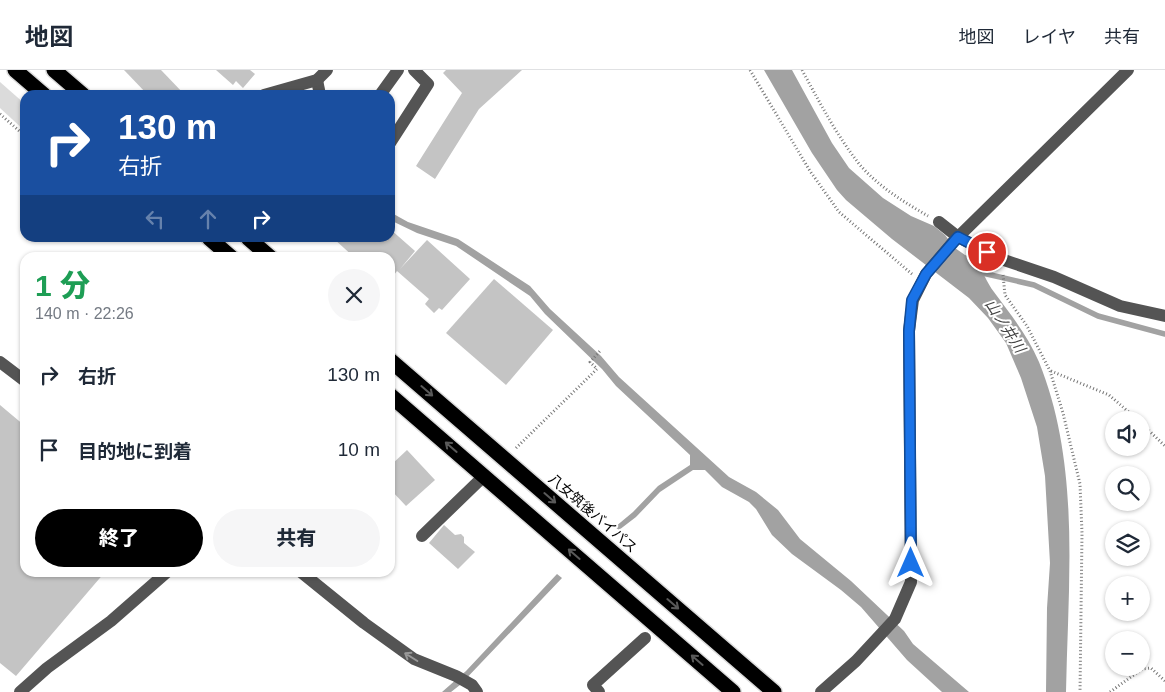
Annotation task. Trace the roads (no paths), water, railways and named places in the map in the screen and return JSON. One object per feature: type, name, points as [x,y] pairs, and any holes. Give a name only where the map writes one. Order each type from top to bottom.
[{"type":"highway","points":[[15,70],[38,90]]},
{"type":"highway","points":[[54,70],[77,90]]},
{"type":"highway","points":[[213,242],[225,252]]},
{"type":"highway","points":[[253,242],[264,252]]},
{"type":"highway","name":"八女筑後バイパス","points":[[395,364],[774,692]]},
{"type":"highway","points":[[395,399],[733,692]]},
{"type":"street","points":[[282,90],[317,80],[327,70]]},
{"type":"street","points":[[384,90],[398,70]]},
{"type":"street","points":[[395,135],[428,84],[414,70]]},
{"type":"street","points":[[821,692],[856,661],[894,619],[911,582],[909,331],[912,300],[924,278],[956,239],[1128,70]]},
{"type":"street","points":[[317,80],[319,90]]},
{"type":"street","points":[[939,222],[956,239],[1001,259],[1054,277],[1120,306],[1165,316]]},
{"type":"street","points":[[0,362],[20,377]]},
{"type":"street","points":[[422,536],[484,476]]},
{"type":"street","points":[[20,692],[47,668],[111,621],[161,577]]},
{"type":"street","points":[[308,577],[364,623],[414,659],[462,679],[472,685],[477,692]]},
{"type":"street","points":[[599,692],[593,685],[645,638]]},
{"type":"water","name":"山ノ井川","points":[[764,70],[792,70],[832,143],[849,168],[883,198],[911,216],[934,226],[945,235],[955,248],[965,255],[976,259],[991,288],[1019,326],[1035,352],[1052,402],[1061,442],[1067,483],[1069,567],[1066,692],[1046,692],[1047,608],[1050,563],[1045,476],[1037,427],[1021,378],[1006,343],[988,318],[969,298],[892,239],[837,190],[812,153]]},
{"type":"water","points":[[395,215],[408,222],[458,239],[530,286],[550,309],[601,356],[619,377],[729,477],[756,492],[778,510],[800,539],[851,581],[904,631],[913,644],[969,692],[942,692],[907,660],[861,607],[792,554],[772,535],[756,509],[749,502],[722,487],[705,470],[693,470],[660,492],[636,517],[619,530],[615,527],[633,512],[658,486],[690,465],[690,455],[616,386],[602,369],[545,314],[530,296],[456,246],[417,233],[395,222]]},
{"type":"water","points":[[557,574],[562,578],[460,685],[451,692],[442,692],[466,671]]},
{"type":"waterway","points":[[978,272],[1034,285],[1098,316],[1165,334]]}]
